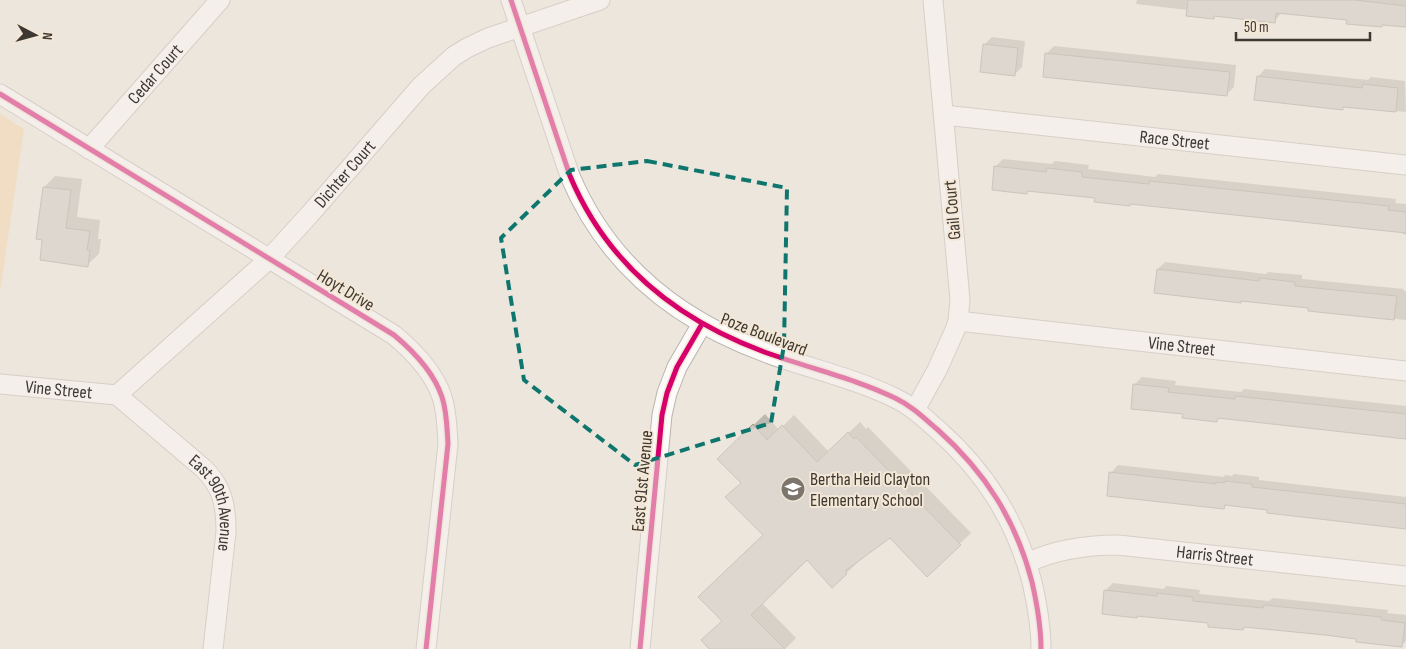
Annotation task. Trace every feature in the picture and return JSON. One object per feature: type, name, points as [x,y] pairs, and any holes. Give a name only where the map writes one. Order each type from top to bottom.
[{"type":"street","name":"Cedar Court","points":[[89,148],[220,0]]},
{"type":"street","name":"Poze Boulevard","points":[[511,0],[570,176],[595,223],[612,247],[626,264],[657,293],[702,324],[737,341],[849,379],[895,398],[915,410],[957,448],[988,485],[1002,507],[1017,537],[1027,563],[1039,618],[1041,649]]},
{"type":"street","name":"Dichter Court","points":[[116,395],[269,259],[421,86],[454,56],[488,38],[600,0]]},
{"type":"street","name":"Gail Court","points":[[915,410],[937,370],[958,321],[960,300],[933,0]]},
{"type":"street","name":"Hoyt Drive","points":[[0,94],[394,335],[407,346],[424,366],[442,396],[447,420],[448,444],[426,649]]},
{"type":"street","name":"Race Street","points":[[944,114],[1406,165]]},
{"type":"street","name":"Vine Street","points":[[958,321],[1406,371]]},
{"type":"street","name":"East 91st Avenue","points":[[640,649],[662,415],[667,393],[677,367],[702,324]]},
{"type":"street","name":"Vine Street","points":[[0,384],[116,395]]},
{"type":"street","name":"East 90th Avenue","points":[[116,395],[203,468],[212,477],[219,489],[224,504],[226,532],[213,649]]},
{"type":"street","name":"Harris Street","points":[[1027,563],[1039,557],[1065,550],[1093,545],[1118,545],[1406,576]]},
{"type":"highlighted area","points":[[647,161],[787,188],[784,345],[771,423],[635,465],[524,380],[501,238],[571,170]]},
{"type":"shaded area","points":[[0,114],[24,129],[0,292]]},
{"type":"building","points":[[1188,0],[1355,0],[1406,6],[1406,27],[1346,24],[1347,20],[1276,13],[1275,23],[1214,16],[1214,19],[1186,16]]},
{"type":"building","points":[[983,44],[1018,48],[1015,76],[980,72]]},
{"type":"building","points":[[1045,53],[1230,72],[1227,96],[1043,77]]},
{"type":"building","points":[[1257,76],[1362,88],[1363,84],[1398,88],[1396,112],[1343,107],[1343,110],[1254,100]]},
{"type":"building","points":[[994,166],[1046,172],[1047,168],[1082,172],[1082,177],[1149,184],[1149,181],[1389,206],[1388,210],[1406,212],[1406,233],[1130,204],[1130,206],[1094,202],[1095,198],[1027,191],[1027,194],[992,190]]},
{"type":"building","points":[[43,187],[71,190],[66,228],[90,231],[87,250],[90,250],[88,267],[40,260],[42,240],[36,239]]},
{"type":"building","points":[[1157,269],[1259,281],[1259,278],[1295,282],[1295,286],[1397,296],[1394,320],[1308,311],[1308,308],[1241,301],[1241,303],[1154,293]]},
{"type":"building","points":[[1133,384],[1169,388],[1168,392],[1235,399],[1235,396],[1406,414],[1406,439],[1218,418],[1217,422],[1182,418],[1183,414],[1131,409]]},
{"type":"building","points":[[753,424],[767,440],[782,425],[817,462],[848,432],[854,439],[856,437],[961,545],[927,577],[890,538],[845,571],[847,574],[832,588],[807,560],[751,615],[785,649],[709,649],[701,640],[722,621],[698,597],[763,535],[725,497],[741,483],[717,459]]},
{"type":"building","points":[[1109,472],[1216,484],[1216,482],[1225,483],[1225,481],[1252,484],[1252,487],[1406,504],[1406,529],[1267,513],[1267,510],[1225,505],[1224,509],[1107,496]]},
{"type":"building","points":[[1104,590],[1157,596],[1157,593],[1193,597],[1193,601],[1263,608],[1264,605],[1381,617],[1381,620],[1405,623],[1402,647],[1356,642],[1356,639],[1325,635],[1244,627],[1243,630],[1208,627],[1208,623],[1102,614]]},
{"type":"cycle path","points":[[511,0],[570,176],[586,208],[605,237],[626,263],[650,287],[706,325],[737,341],[770,354],[880,391],[918,412],[938,430],[955,446],[984,480],[1008,518],[1025,559],[1032,582],[1037,607],[1041,649]]},
{"type":"cycle path","points":[[0,94],[394,335],[415,355],[428,371],[434,379],[444,403],[448,444],[426,649]]},
{"type":"cycle path","points":[[640,649],[662,415],[667,393],[677,367],[702,324]]},
{"type":"place","name":"Bertha Heid Clayton Elementary School","points":[[793,489]]}]
